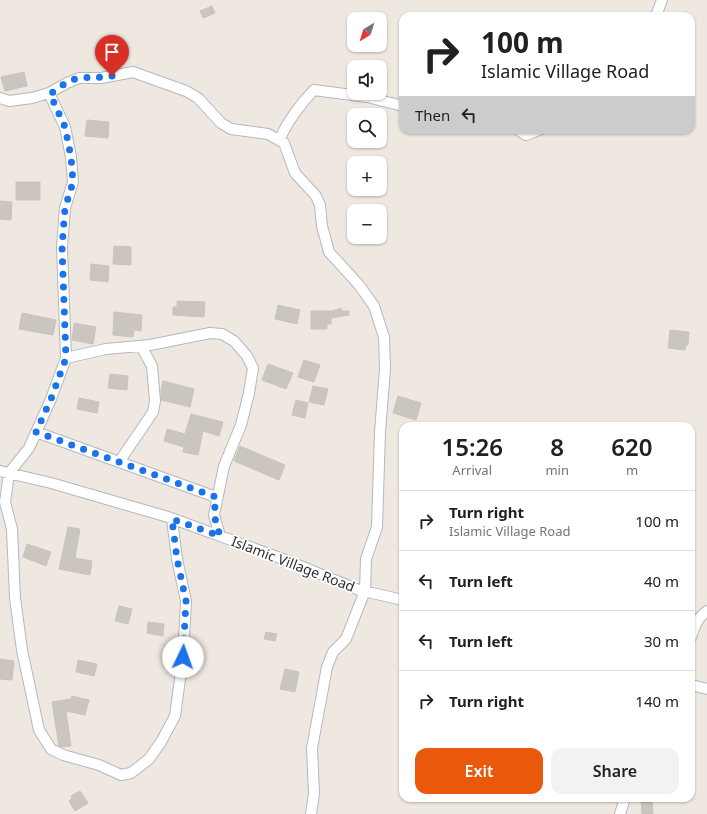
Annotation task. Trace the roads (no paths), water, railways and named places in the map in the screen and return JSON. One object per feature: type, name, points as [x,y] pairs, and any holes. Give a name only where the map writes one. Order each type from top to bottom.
[{"type":"street","points":[[658,12],[662,0]]},
{"type":"street","points":[[0,98],[9,101],[50,94],[67,83],[80,78],[102,78],[133,72],[186,91],[198,98],[220,123],[231,129],[268,134],[279,140],[284,143],[295,173],[316,196],[320,206],[322,226],[329,252],[359,285],[374,306],[384,337],[385,369],[380,432],[377,527],[366,559],[365,592],[346,639],[333,652],[327,667],[312,748],[314,794],[311,814]]},
{"type":"street","points":[[279,140],[299,105],[314,90],[367,97],[399,105]]},
{"type":"street","points":[[50,94],[65,127],[71,157],[73,182],[65,208],[62,247],[66,358],[51,399],[29,448],[4,472],[5,502],[12,529],[15,598],[22,650],[39,730],[51,749],[62,756],[99,765],[121,774],[131,773],[149,759],[161,742],[175,716],[183,657],[186,601],[177,559],[172,519]]},
{"type":"street","points":[[66,358],[106,349],[141,346],[210,333],[222,334],[234,341],[247,356],[253,368],[249,393],[241,425],[224,466],[216,497],[214,515],[220,536]]},
{"type":"street","points":[[119,462],[153,412],[156,401],[152,366],[141,346]]},
{"type":"street","points":[[36,432],[216,497]]},
{"type":"street","name":"Islamic Village Road","points":[[4,472],[52,482],[172,519],[365,592],[399,599]]},
{"type":"street","points":[[695,627],[700,615],[707,611]]},
{"type":"street","points":[[695,686],[707,689]]},
{"type":"street","points":[[620,814],[624,802]]}]
